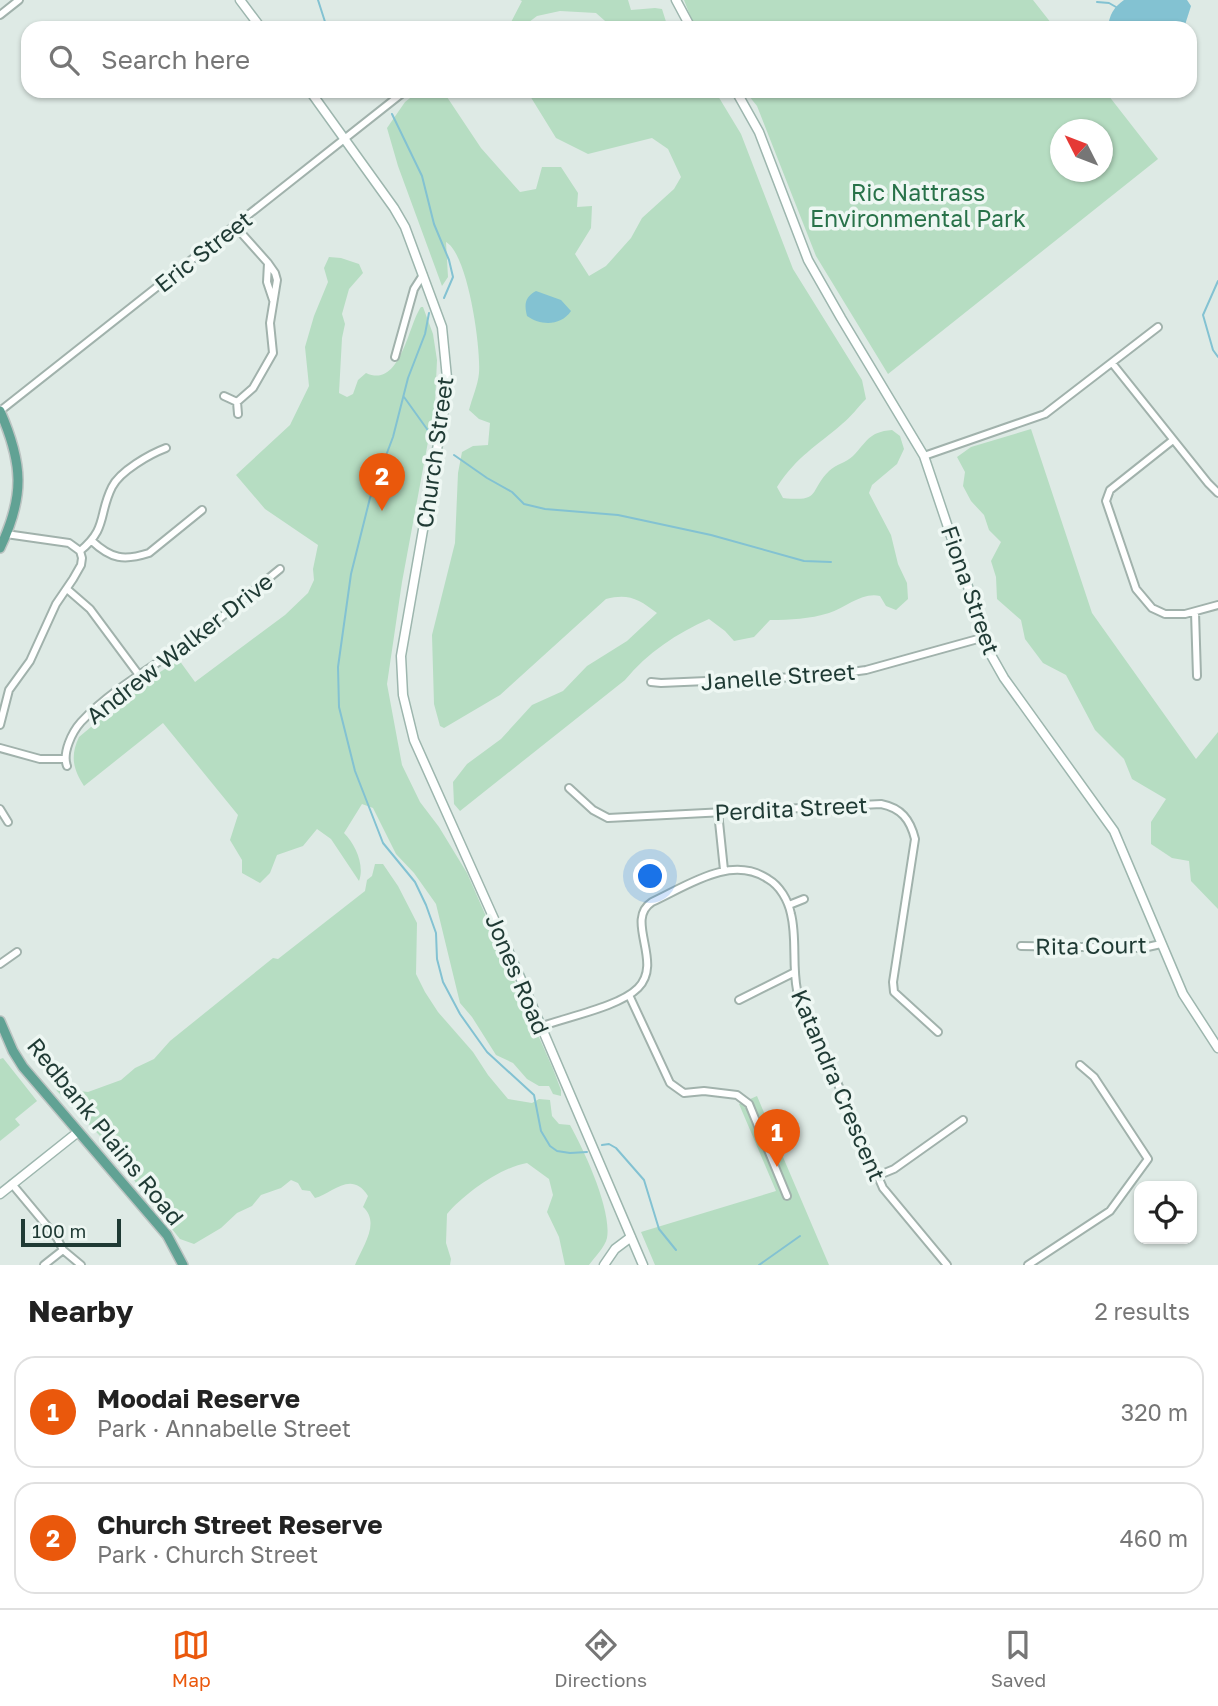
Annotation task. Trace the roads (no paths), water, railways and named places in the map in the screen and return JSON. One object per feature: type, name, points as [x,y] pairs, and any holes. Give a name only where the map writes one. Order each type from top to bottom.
[{"type":"main road","points":[[0,411],[15,446],[19,480],[17,498],[0,548]]},
{"type":"main road","name":"Redbank Plains Road","points":[[0,1021],[23,1067],[167,1235],[183,1265]]},
{"type":"street","points":[[0,15],[19,0]]},
{"type":"street","points":[[240,0],[256,21]]},
{"type":"street","points":[[676,0],[687,21]]},
{"type":"street","name":"Church Street","points":[[315,98],[394,208],[442,327],[447,378],[446,398],[404,631],[401,680]]},
{"type":"street","name":"Eric Street","points":[[0,411],[396,98]]},
{"type":"street","name":"Fiona Street","points":[[740,98],[758,132],[796,234],[821,285],[924,456],[991,655],[1004,678],[1114,831],[1184,994],[1218,1048]]},
{"type":"street","points":[[234,226],[268,263],[267,282],[274,302],[270,323],[273,353],[253,388],[237,402]]},
{"type":"street","points":[[395,357],[414,289],[423,275]]},
{"type":"street","points":[[924,456],[1045,414],[1158,327]]},
{"type":"street","points":[[1112,363],[1218,493]]},
{"type":"street","points":[[224,396],[237,402]]},
{"type":"street","points":[[237,402],[238,415]]},
{"type":"street","points":[[1173,440],[1110,490],[1105,501],[1142,599],[1152,608],[1166,614],[1195,612],[1205,607],[1218,606]]},
{"type":"street","points":[[80,551],[98,532],[113,485],[149,454],[166,448]]},
{"type":"street","points":[[92,541],[104,553],[117,557],[139,556],[149,553],[202,510]]},
{"type":"street","points":[[0,725],[9,690],[30,662],[56,604],[81,565],[80,551],[69,543],[6,534]]},
{"type":"street","name":"Andrew Walker Drive","points":[[0,748],[40,760],[66,762],[74,731],[81,722],[281,569]]},
{"type":"street","points":[[67,589],[90,609],[139,675]]},
{"type":"street","points":[[1195,612],[1198,676]]},
{"type":"street","name":"Janelle Street","points":[[651,682],[821,676],[866,670],[985,637]]},
{"type":"street","name":"Jones Road","points":[[401,680],[406,714],[414,740],[444,803],[643,1265]]},
{"type":"street","name":"Perdita Street","points":[[569,788],[593,810],[608,818],[881,804],[893,806],[906,817],[915,839],[892,982],[898,997],[938,1032]]},
{"type":"street","points":[[0,809],[8,822]]},
{"type":"street","points":[[718,812],[724,870]]},
{"type":"street","points":[[540,1027],[629,995],[643,983],[648,959],[641,922],[646,906],[724,870],[749,870],[772,880],[789,905],[804,899]]},
{"type":"street","name":"Katandra Crescent","points":[[789,905],[792,917],[793,973],[801,1003],[877,1176],[890,1199],[947,1265]]},
{"type":"street","name":"Rita Court","points":[[1021,946],[1143,948],[1161,944]]},
{"type":"street","points":[[0,964],[17,952]]},
{"type":"street","points":[[739,1000],[793,973]]},
{"type":"street","points":[[629,995],[670,1083],[676,1089],[684,1093],[704,1091],[737,1095],[749,1104],[787,1196]]},
{"type":"street","points":[[1028,1265],[1110,1211],[1148,1159],[1094,1077],[1080,1065]]},
{"type":"street","points":[[877,1176],[894,1169],[963,1119]]},
{"type":"street","points":[[0,1194],[78,1132]]},
{"type":"street","points":[[12,1184],[57,1238],[63,1250],[81,1265]]},
{"type":"street","points":[[604,1265],[615,1249],[631,1237]]},
{"type":"street","points":[[44,1265],[63,1250]]},
{"type":"water","points":[[1124,0],[1187,0],[1191,6],[1186,21],[1110,21],[1117,6]]},
{"type":"water","points":[[536,291],[561,300],[571,311],[562,320],[551,323],[538,322],[527,316],[528,298]]},
{"type":"waterway","points":[[318,0],[325,21]]},
{"type":"waterway","points":[[1097,2],[1116,7]]},
{"type":"waterway","points":[[392,114],[422,176],[434,224],[449,260],[453,277],[444,298]]},
{"type":"waterway","points":[[1218,281],[1203,315],[1213,350],[1218,357]]},
{"type":"waterway","points":[[429,313],[393,437],[370,498],[351,574],[338,667],[339,707],[355,771],[383,843],[415,882],[426,905],[436,933],[437,959],[443,982],[460,1014],[487,1052],[534,1095],[541,1131],[550,1146],[557,1151],[587,1152]]},
{"type":"waterway","points":[[404,397],[432,436]]},
{"type":"waterway","points":[[454,455],[512,492],[524,504],[545,509],[618,515],[711,535],[804,561],[831,562]]},
{"type":"waterway","points":[[602,1145],[609,1144],[616,1148],[644,1180],[659,1229],[676,1250]]},
{"type":"waterway","points":[[759,1265],[800,1236]]},
{"type":"place","name":"Church Street Reserve","points":[[382,511]]},
{"type":"place","name":"Moodai Reserve","points":[[777,1167]]},
{"type":"park label","name":"Ric Nattrass Environmental Park","points":[[918,205]]}]
